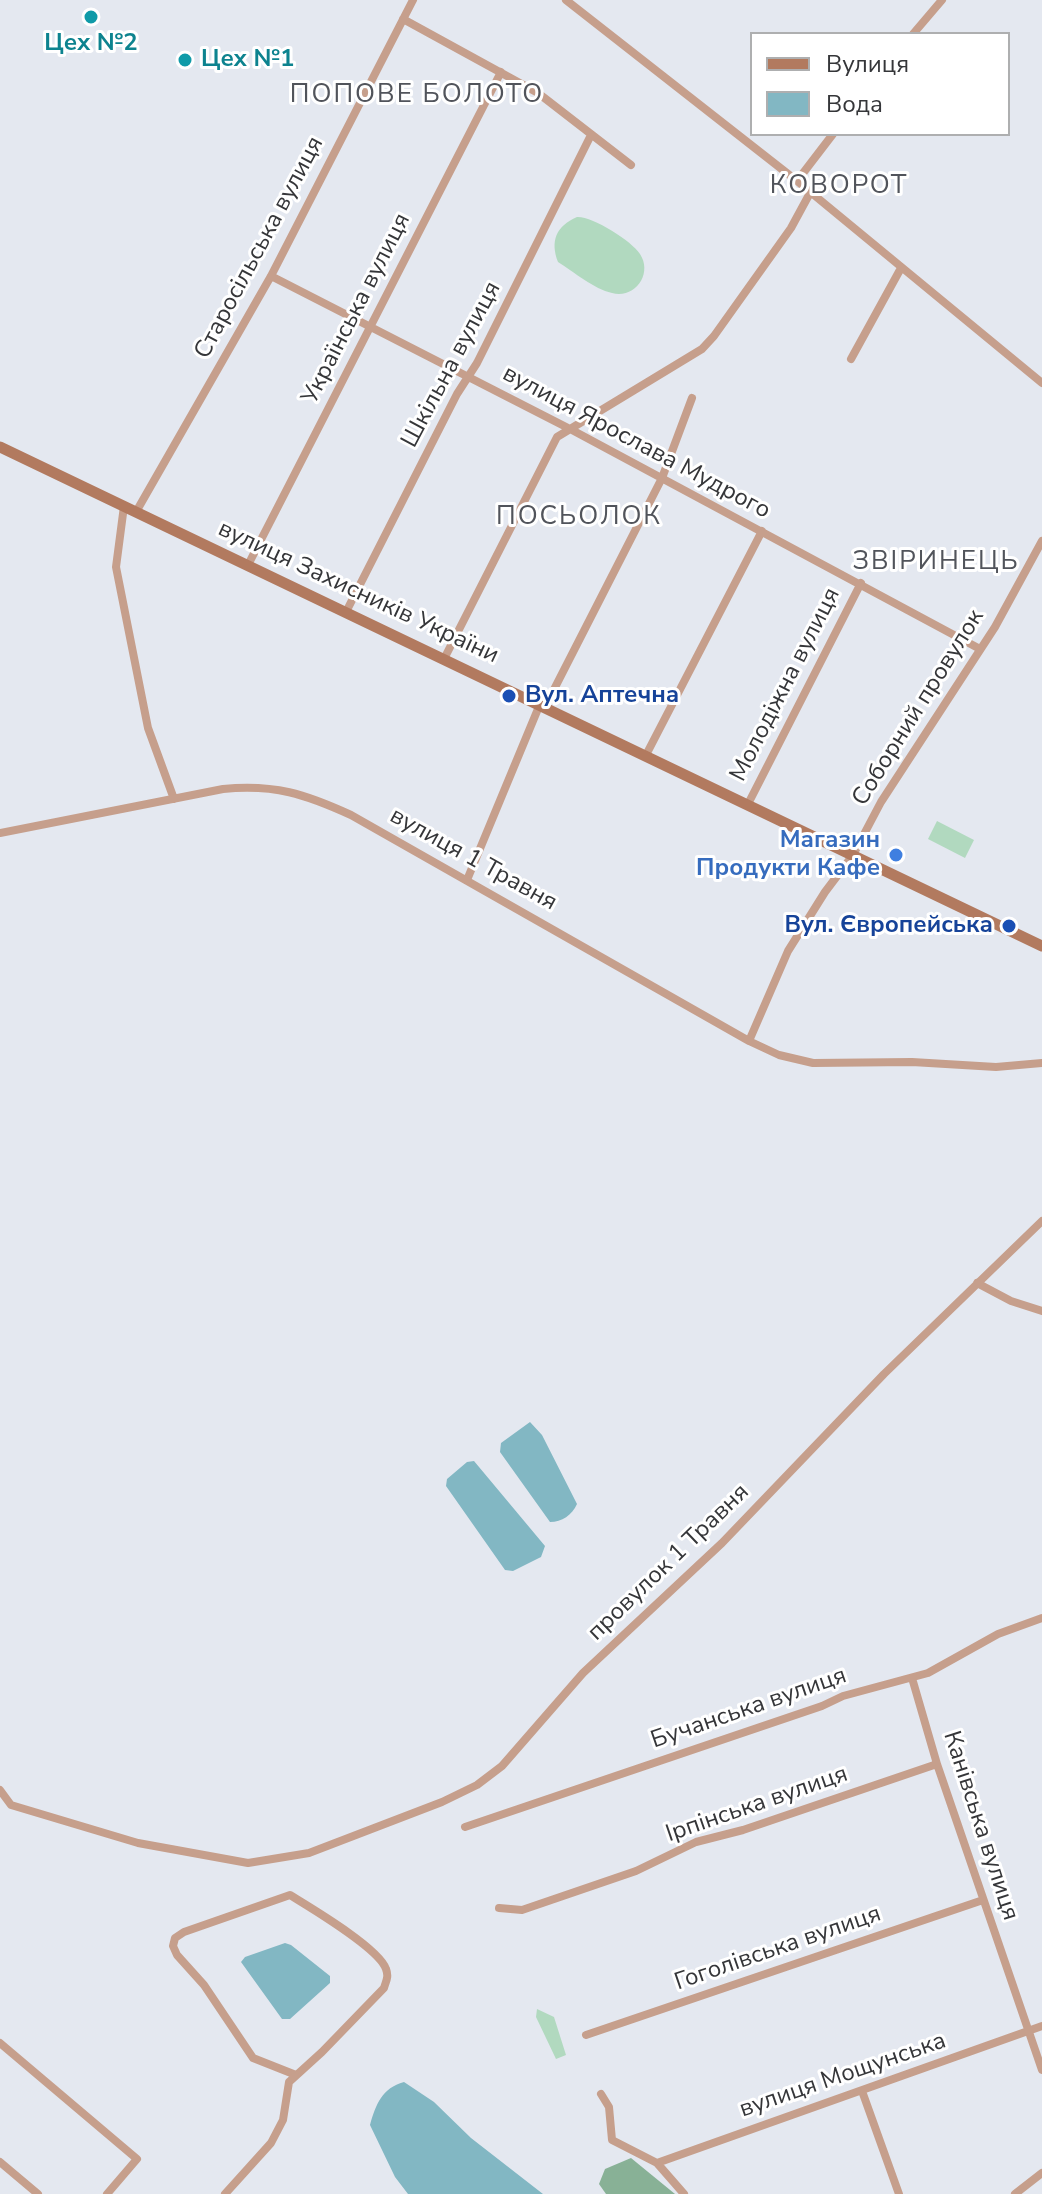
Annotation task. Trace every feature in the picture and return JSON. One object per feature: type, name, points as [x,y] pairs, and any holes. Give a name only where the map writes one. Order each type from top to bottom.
[{"type":"street","name":"Старосільська вулиця","points":[[136,512],[271,276],[413,0]]},
{"type":"street","points":[[566,0],[797,181],[1042,383]]},
{"type":"street","points":[[915,32],[942,0]]},
{"type":"street","points":[[403,19],[538,93],[631,165]]},
{"type":"street","name":"Українська вулиця","points":[[248,565],[501,72]]},
{"type":"street","name":"Шкільна вулиця","points":[[346,612],[591,135]]},
{"type":"street","points":[[797,181],[831,136]]},
{"type":"street","points":[[444,659],[557,437],[702,349],[791,228],[810,193]]},
{"type":"street","points":[[851,359],[901,268]]},
{"type":"street","name":"вулиця Ярослава Мудрого","points":[[271,276],[572,430],[980,649]]},
{"type":"street","points":[[467,880],[542,706],[662,478],[692,398]]},
{"type":"street","points":[[0,447],[136,512]]},
{"type":"street","points":[[124,506],[116,567],[148,728],[174,799]]},
{"type":"street","name":"вулиця Захисників України","points":[[136,512],[1042,946]]},
{"type":"street","points":[[646,755],[762,531]]},
{"type":"street","name":"Соборний провулок","points":[[749,1041],[788,951],[825,892],[853,855],[881,802],[995,627],[1042,541]]},
{"type":"street","name":"Молодіжна вулиця","points":[[748,804],[861,583]]},
{"type":"street","name":"вулиця 1 Травня","points":[[0,833],[223,789],[255,786],[291,791],[351,815],[749,1041],[779,1055],[813,1063],[912,1062],[996,1067],[1042,1063]]},
{"type":"street","name":"провулок 1 Травня","points":[[0,1790],[11,1805],[138,1843],[238,1862],[309,1853],[442,1802],[477,1785],[502,1766],[583,1673],[722,1543],[884,1374],[1042,1221]]},
{"type":"street","points":[[977,1283],[1011,1301],[1042,1311]]},
{"type":"street","name":"Бучанська вулиця","points":[[465,1827],[822,1706],[843,1696],[928,1673],[998,1634],[1042,1618]]},
{"type":"street","name":"Канівська вулиця","points":[[912,1678],[937,1764],[1042,2070]]},
{"type":"street","name":"Ірпінська вулиця","points":[[499,1908],[522,1910],[636,1871],[696,1842],[743,1830],[937,1764]]},
{"type":"street","points":[[225,2194],[271,2143],[283,2120],[289,2082],[384,1988],[388,1976],[386,1966],[327,1917],[290,1895],[184,1932],[175,1938],[173,1946],[177,1955],[204,1985],[253,2058],[296,2075]]},
{"type":"street","name":"Гоголівська вулиця","points":[[586,2035],[983,1900]]},
{"type":"street","name":"вулиця Мощунська","points":[[657,2163],[1042,2026]]},
{"type":"street","points":[[0,2043],[137,2159],[107,2194]]},
{"type":"street","points":[[862,2091],[899,2194]]},
{"type":"street","points":[[601,2094],[609,2107],[612,2140],[657,2163],[684,2194]]},
{"type":"street","points":[[0,2162],[38,2194]]},
{"type":"street","points":[[1015,2194],[1042,2173]]},
{"type":"green space","points":[[577,217],[611,230],[640,254],[643,277],[634,289],[620,294],[605,291],[558,262],[555,247],[557,235],[564,225]]},
{"type":"green space","points":[[937,821],[974,840],[965,858],[928,839]]},
{"type":"green space","points":[[537,2009],[554,2017],[566,2055],[556,2059],[536,2017]]},
{"type":"green space","points":[[631,2158],[675,2194],[606,2194],[599,2184],[605,2169]]},
{"type":"water","points":[[530,1422],[542,1435],[577,1504],[569,1515],[559,1521],[550,1522],[500,1452],[501,1443]]},
{"type":"water","points":[[474,1461],[545,1546],[541,1557],[513,1571],[505,1570],[446,1486],[447,1479],[467,1462]]},
{"type":"water","points":[[285,1943],[330,1976],[330,1983],[290,2019],[282,2019],[241,1962],[245,1957]]},
{"type":"water","points":[[404,2082],[434,2102],[471,2138],[543,2194],[408,2194],[395,2177],[370,2125],[381,2098],[390,2088]]},
{"type":"place","name":"Цех №2","points":[[91,17]]},
{"type":"place","name":"Цех №1","points":[[185,60]]},
{"type":"place","name":"Вул. Аптечна","points":[[509,696]]},
{"type":"place","name":"Магазин Продукти Кафе","points":[[896,855]]},
{"type":"place","name":"Вул. Європейська","points":[[1009,926]]},
{"type":"district","name":"ПОПОВЕ БОЛОТО","points":[[417,96]]},
{"type":"district","name":"КОВОРОТ","points":[[839,187]]},
{"type":"district","name":"ПОСЬОЛОК","points":[[579,518]]},
{"type":"district","name":"ЗВІРИНЕЦЬ","points":[[936,563]]}]
